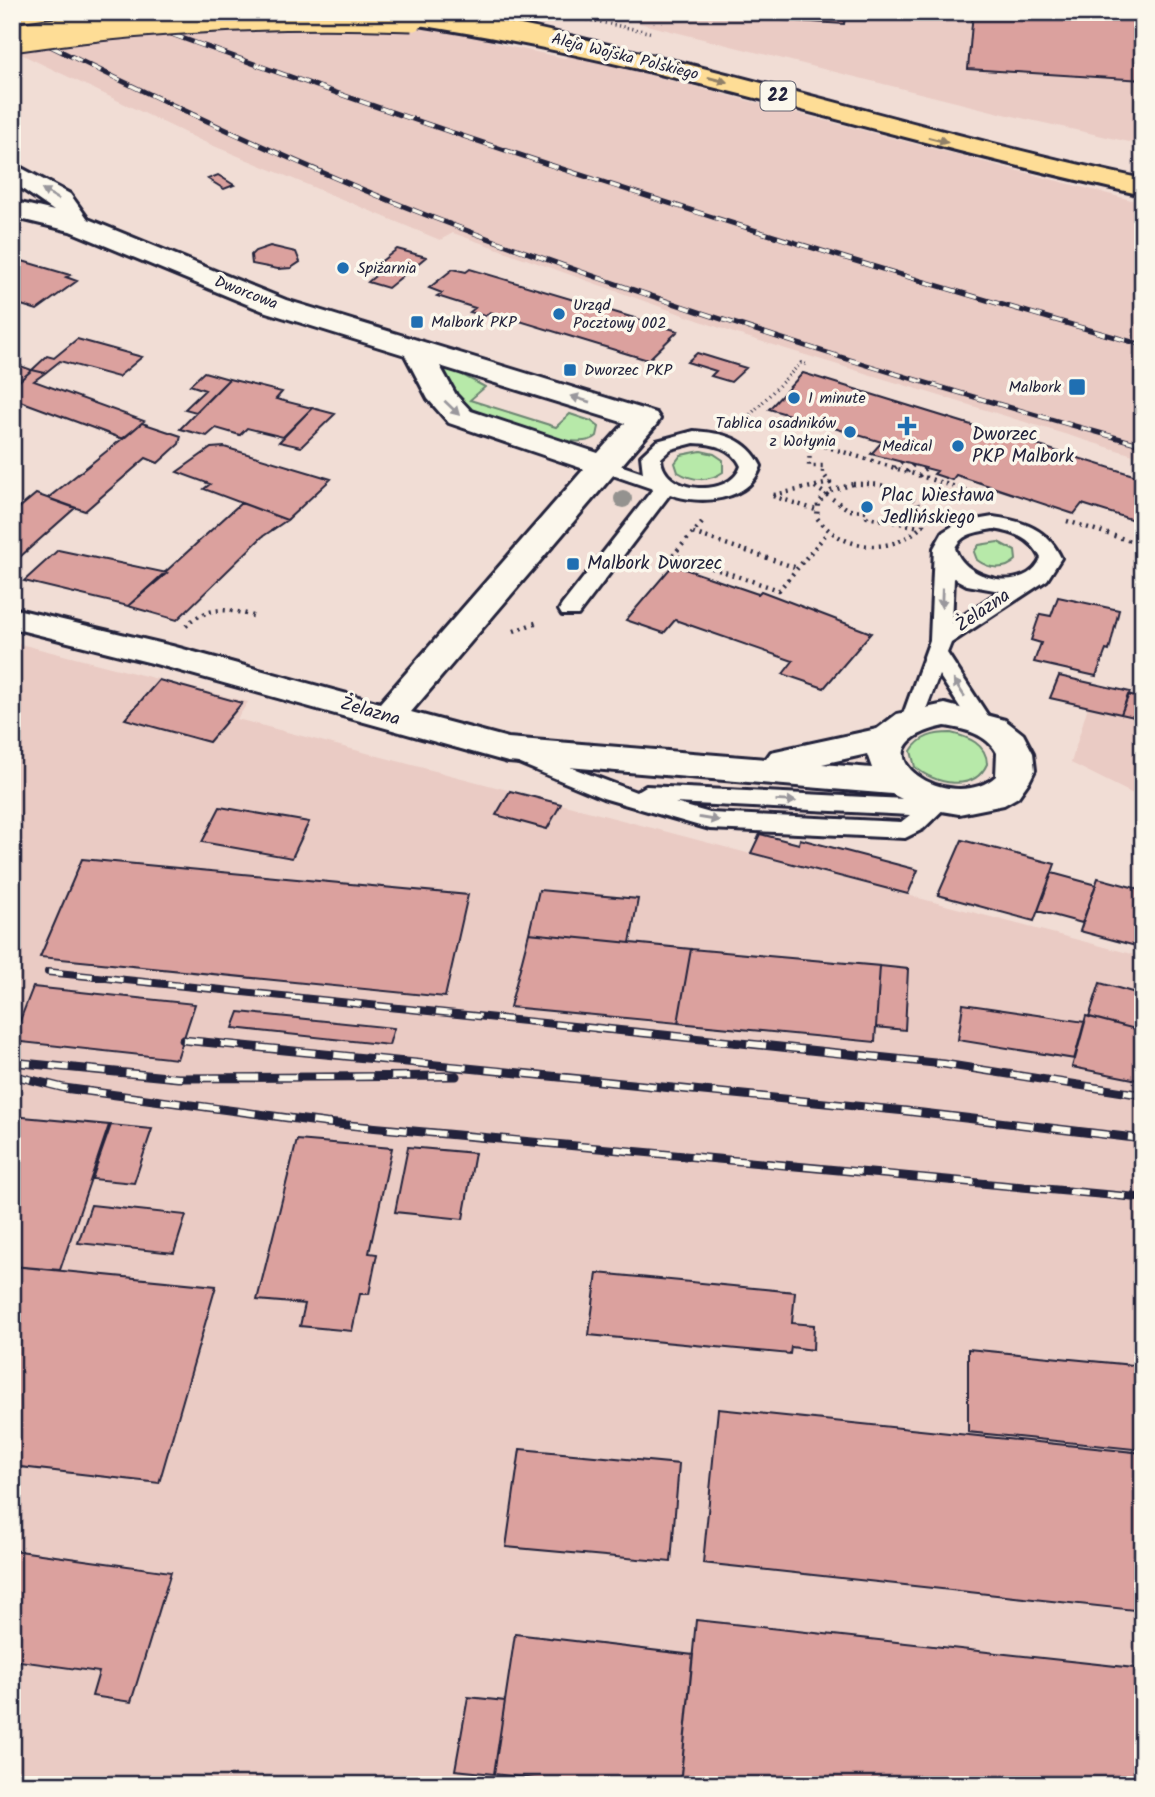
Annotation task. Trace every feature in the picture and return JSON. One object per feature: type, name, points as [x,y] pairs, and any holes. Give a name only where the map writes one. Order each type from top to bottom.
[{"type":"main road","points":[[12,23],[88,12]]},
{"type":"main road","name":"Aleja Wojska Polskiego","points":[[494,12],[593,30],[1034,139],[1143,163]]},
{"type":"main road","name":"Aleja Wojska Polskiego","points":[[12,38],[116,23],[237,14],[302,13],[411,18],[562,40],[958,145],[1143,187]]},
{"type":"street","name":"Dworcowa","points":[[12,171],[60,200],[79,225]]},
{"type":"street","name":"Dworcowa","points":[[16,213],[79,225],[276,306],[645,419]]},
{"type":"street","points":[[417,350],[443,399],[460,417],[605,466]]},
{"type":"street","points":[[387,717],[645,419]]},
{"type":"street","name":"Żelazna","points":[[12,618],[138,648],[508,750],[599,760],[733,767],[787,775],[899,782]]},
{"type":"street","name":"Żelazna","points":[[733,767],[811,757],[900,729],[945,715],[981,722],[998,731],[1011,743],[1018,757],[1014,779],[997,793],[985,798],[935,804],[899,782],[885,760],[900,729]]},
{"type":"lane","points":[[605,466],[680,492],[713,494],[741,483],[748,475],[751,466],[747,456],[739,448],[645,419]]},
{"type":"lane","points":[[665,487],[649,470],[648,460],[654,451],[678,439],[710,438]]},
{"type":"lane","points":[[570,610],[665,487]]},
{"type":"lane","name":"Żelazna","points":[[900,729],[939,647],[944,545],[950,536],[969,527],[993,523],[1026,531],[1047,548],[1051,558],[1048,568],[939,647]]},
{"type":"lane","name":"Żelazna","points":[[944,555],[960,575],[975,582],[1001,586],[1026,583]]},
{"type":"lane","name":"Żelazna","points":[[939,647],[981,722]]},
{"type":"lane","points":[[508,750],[596,787],[654,807],[710,821],[905,830],[918,822],[935,804]]},
{"type":"path","points":[[552,12],[653,33]]},
{"type":"path","points":[[739,426],[801,363],[808,365]]},
{"type":"path","points":[[810,448],[809,466],[823,466],[823,474],[830,483],[815,487],[825,495],[849,510],[866,511],[867,517],[929,528]]},
{"type":"path","points":[[895,468],[902,461]]},
{"type":"path","points":[[907,472],[914,464]]},
{"type":"path","points":[[919,476],[925,468]]},
{"type":"path","points":[[853,484],[891,487],[919,503],[925,517],[921,528],[901,542],[876,546],[850,542],[828,532],[821,525],[816,510],[825,495],[853,484]]},
{"type":"path","points":[[771,495],[816,510]]},
{"type":"path","points":[[709,515],[673,555],[779,590],[828,532]]},
{"type":"path","points":[[693,533],[797,568]]},
{"type":"path","points":[[181,632],[194,616],[224,607],[253,616]]},
{"type":"shaded area","points":[[12,12],[394,12],[507,46],[565,58],[569,54],[1143,203],[1143,458],[737,334],[453,233],[440,240],[202,141],[25,56],[12,49]]},
{"type":"shaded area","points":[[631,12],[1143,12],[1143,145],[1004,114],[627,20]]},
{"type":"shaded area","points":[[12,642],[248,702],[237,719],[1143,957],[1143,1785],[12,1785]]},
{"type":"shaded area","points":[[1088,706],[1143,719],[1143,799],[1071,763]]},
{"type":"green space","points":[[446,366],[485,387],[470,400],[556,427],[570,414],[591,421],[599,427],[597,436],[587,441],[555,439],[471,411],[459,403],[443,367]]},
{"type":"green space","points":[[701,451],[714,454],[723,460],[723,472],[701,479],[678,472],[675,463],[681,455]]},
{"type":"green space","points":[[998,542],[1015,551],[1016,560],[1012,564],[997,568],[977,560],[974,552],[979,545]]},
{"type":"green space","points":[[951,733],[970,739],[984,751],[987,764],[973,779],[953,783],[943,781],[932,778],[915,767],[911,751],[919,742],[933,735]]},
{"type":"building","points":[[784,12],[846,12],[844,24],[782,20]]},
{"type":"building","points":[[973,12],[1143,12],[1143,80],[968,69]]},
{"type":"building","points":[[218,175],[234,185],[224,189],[208,179]]},
{"type":"building","points":[[270,246],[296,252],[300,262],[291,268],[278,269],[252,264],[251,255],[255,251]]},
{"type":"building","points":[[397,249],[426,257],[388,288],[368,282],[382,270],[374,267]]},
{"type":"building","points":[[12,258],[70,275],[66,277],[77,281],[37,310],[12,302]]},
{"type":"building","name":"Urząd Pocztowy 002","points":[[453,269],[466,272],[470,269],[678,331],[648,360],[490,312],[485,316],[470,312],[475,308],[437,296],[442,293],[429,288]]},
{"type":"building","points":[[77,339],[142,357],[118,377],[60,361],[45,373],[32,370],[47,356],[54,358]]},
{"type":"building","points":[[697,353],[746,368],[731,382],[711,376],[716,371],[687,362]]},
{"type":"building","points":[[12,363],[32,370],[12,387]]},
{"type":"building","points":[[32,370],[45,373],[34,381],[144,421],[123,439],[12,398],[12,387]]},
{"type":"building","points":[[204,372],[229,379],[196,412],[185,409],[205,390],[190,385]]},
{"type":"building","name":"Dworzec PKP Malbork","points":[[803,373],[1143,478],[1143,523],[1082,504],[1074,514],[956,475],[952,480],[934,474],[937,471],[871,454],[882,442],[769,409]]},
{"type":"building","points":[[229,379],[282,392],[276,399],[312,408],[283,437],[247,428],[240,435],[216,428],[207,436],[180,429]]},
{"type":"building","points":[[312,408],[335,414],[301,447],[279,442]]},
{"type":"building","points":[[142,423],[181,436],[179,444],[158,463],[146,458],[85,511],[48,498]]},
{"type":"building","points":[[224,447],[331,479],[287,520],[204,489],[210,484],[177,472],[211,448]]},
{"type":"building","points":[[36,494],[75,508],[12,564],[12,514]]},
{"type":"building","points":[[241,503],[287,520],[262,537],[177,620],[128,606]]},
{"type":"building","points":[[58,550],[167,573],[128,606],[24,581]]},
{"type":"building","points":[[673,565],[758,594],[761,591],[871,633],[824,688],[783,674],[793,661],[675,620],[664,633],[626,620]]},
{"type":"building","points":[[1058,597],[1119,610],[1109,651],[1106,650],[1096,676],[1034,662],[1041,643],[1031,640],[1040,614],[1051,616]]},
{"type":"building","points":[[1059,676],[1130,692],[1121,714],[1050,698]]},
{"type":"building","points":[[159,680],[242,703],[209,742],[125,719]]},
{"type":"building","points":[[1128,695],[1143,699],[1143,719],[1121,714]]},
{"type":"building","points":[[510,791],[561,804],[547,829],[496,815]]},
{"type":"building","points":[[220,807],[309,822],[292,858],[202,842]]},
{"type":"building","points":[[760,834],[799,844],[800,839],[918,870],[908,894],[751,853]]},
{"type":"building","points":[[962,840],[1055,864],[1034,921],[938,895]]},
{"type":"building","points":[[82,859],[468,895],[445,997],[40,957]]},
{"type":"building","points":[[1052,873],[1096,885],[1082,923],[1038,911]]},
{"type":"building","points":[[1098,878],[1143,890],[1143,948],[1080,931]]},
{"type":"building","points":[[539,890],[638,899],[630,943],[529,933]]},
{"type":"building","points":[[529,933],[691,949],[678,1023],[510,1007]]},
{"type":"building","points":[[691,949],[880,966],[875,1042],[678,1023]]},
{"type":"building","points":[[880,966],[908,969],[905,1030],[876,1027]]},
{"type":"building","points":[[1100,983],[1143,995],[1143,1031],[1089,1017]]},
{"type":"building","points":[[33,987],[195,1004],[177,1059],[12,1041]]},
{"type":"building","points":[[963,1004],[1085,1022],[1075,1059],[958,1040]]},
{"type":"building","points":[[239,1012],[394,1028],[389,1045],[233,1028]]},
{"type":"building","points":[[1086,1016],[1143,1031],[1143,1081],[1072,1067]]},
{"type":"building","points":[[12,1116],[109,1125],[60,1270],[12,1266]]},
{"type":"building","points":[[111,1125],[152,1129],[134,1183],[92,1179]]},
{"type":"building","points":[[297,1140],[392,1148],[369,1253],[377,1254],[369,1294],[360,1294],[352,1331],[300,1326],[305,1304],[257,1300]]},
{"type":"building","points":[[408,1147],[475,1153],[463,1219],[395,1212]]},
{"type":"building","points":[[91,1205],[186,1215],[174,1253],[78,1243]]},
{"type":"building","points":[[12,1266],[216,1286],[159,1483],[12,1466]]},
{"type":"building","points":[[597,1273],[795,1292],[792,1323],[814,1325],[813,1350],[791,1347],[790,1354],[589,1335]]},
{"type":"building","points":[[968,1349],[1143,1366],[1143,1450],[968,1432]]},
{"type":"building","points":[[718,1409],[1143,1453],[1143,1611],[703,1563]]},
{"type":"building","points":[[520,1449],[679,1464],[671,1562],[506,1547]]},
{"type":"building","points":[[12,1550],[171,1572],[131,1702],[92,1696],[99,1672],[12,1660]]},
{"type":"building","points":[[696,1620],[1143,1669],[1143,1785],[680,1785]]},
{"type":"building","points":[[515,1634],[693,1655],[680,1785],[583,1785],[494,1774]]},
{"type":"building","points":[[468,1697],[505,1701],[494,1774],[455,1770]]},
{"type":"railway","points":[[111,12],[367,103],[624,189],[753,230],[1143,345]]},
{"type":"railway","points":[[12,27],[269,149],[373,194],[514,248],[782,339],[1143,445],[1139,444]]},
{"type":"railway","points":[[48,972],[613,1030]]},
{"type":"railway","points":[[596,1028],[944,1064],[1143,1095]]},
{"type":"railway","points":[[183,1040],[906,1111],[1143,1139]]},
{"type":"railway","points":[[12,1062],[178,1078],[456,1076]]},
{"type":"railway","points":[[12,1075],[64,1088],[326,1123],[1143,1198]]},
{"type":"place","name":"Spiżarnia","points":[[343,268]]},
{"type":"place","name":"Urząd Pocztowy 002","points":[[559,314]]},
{"type":"place","name":"Malbork PKP","points":[[417,322]]},
{"type":"place","name":"Dworzec PKP","points":[[570,370]]},
{"type":"place","name":"Malbork","points":[[1077,387]]},
{"type":"place","name":"1 minute","points":[[794,398]]},
{"type":"place","name":"Medical","points":[[907,426]]},
{"type":"place","name":"Tablica osadników z Wołynia","points":[[850,432]]},
{"type":"place","name":"Dworzec PKP Malbork","points":[[958,446]]},
{"type":"place","name":"Plac Wiesława Jedlińskiego","points":[[867,507]]},
{"type":"place","name":"Malbork Dworzec","points":[[573,564]]}]
